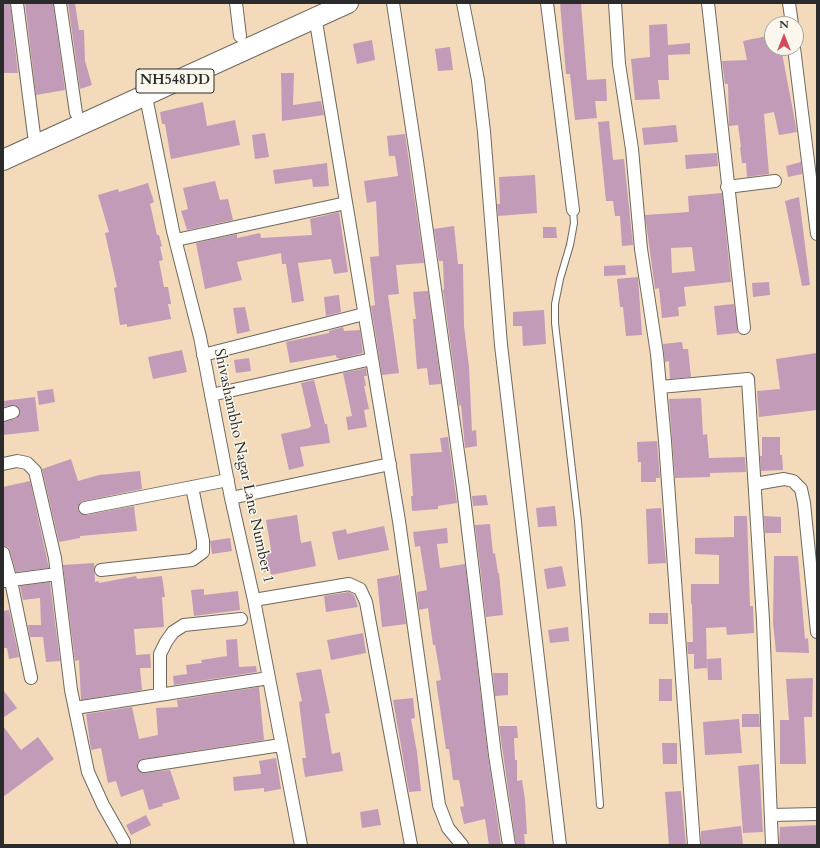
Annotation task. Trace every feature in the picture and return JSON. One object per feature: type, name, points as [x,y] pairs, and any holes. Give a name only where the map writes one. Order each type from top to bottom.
[{"type":"highway","name":"NH548DD","points":[[3,160],[145,88],[240,36],[316,10],[348,3]]},
{"type":"highway","name":"NH548DD","points":[[3,149],[76,113],[145,88],[316,10]]},
{"type":"street","points":[[17,3],[34,135]]},
{"type":"street","points":[[60,3],[76,113]]},
{"type":"street","points":[[236,3],[240,36]]},
{"type":"street","points":[[393,3],[464,488],[495,755],[509,845]]},
{"type":"street","points":[[463,3],[478,80],[484,132],[501,345],[560,845]]},
{"type":"street","points":[[547,3],[573,210]]},
{"type":"street","points":[[615,3],[619,64],[632,150],[641,249],[657,354],[694,845]]},
{"type":"street","points":[[708,3],[727,187],[744,328]]},
{"type":"street","points":[[789,3],[791,16]]},
{"type":"street","points":[[316,10],[364,314],[400,521],[439,805],[448,828],[462,845]]},
{"type":"street","points":[[795,56],[817,234]]},
{"type":"street","name":"Shivashambho Nagar Lane Number 1","points":[[145,88],[176,240],[203,355],[231,498],[254,600],[301,845]]},
{"type":"street","points":[[727,187],[775,181]]},
{"type":"street","points":[[176,240],[346,203]]},
{"type":"street","points":[[203,355],[364,314]]},
{"type":"street","points":[[211,395],[372,359]]},
{"type":"street","points":[[660,387],[748,379],[763,620],[772,845]]},
{"type":"street","points":[[3,464],[17,461],[27,463],[34,471],[57,574],[75,708],[88,772],[103,805],[124,842]]},
{"type":"street","points":[[231,498],[390,464]]},
{"type":"street","points":[[755,484],[784,479],[793,482],[801,489],[804,503],[817,632]]},
{"type":"street","points":[[85,508],[228,480]]},
{"type":"street","points":[[101,570],[192,560],[203,552],[204,541],[192,487]]},
{"type":"street","points":[[3,553],[7,581],[31,678]]},
{"type":"street","points":[[7,581],[57,574]]},
{"type":"street","points":[[254,600],[350,584],[360,589],[366,602],[411,845]]},
{"type":"street","points":[[160,695],[160,654],[173,632],[184,626],[241,619]]},
{"type":"street","points":[[75,708],[269,678]]},
{"type":"street","points":[[144,766],[281,745]]},
{"type":"street","points":[[771,815],[817,814]]},
{"type":"lane","points":[[573,210],[574,224],[555,304],[555,323],[578,521],[600,805]]},
{"type":"building","points":[[3,3],[10,3],[18,73],[3,73]]},
{"type":"building","points":[[25,3],[53,3],[65,90],[36,95]]},
{"type":"building","points":[[68,3],[75,3],[79,30],[84,30],[85,61],[92,85],[80,89]]},
{"type":"building","points":[[560,3],[581,3],[587,80],[606,79],[607,101],[595,101],[597,118],[575,120],[570,74],[566,74]]},
{"type":"building","points":[[667,24],[668,45],[690,43],[690,54],[668,55],[669,80],[658,80],[660,99],[635,100],[631,59],[650,57],[649,25]]},
{"type":"building","points":[[764,37],[764,56],[783,56],[797,132],[779,135],[774,112],[764,114],[769,174],[747,177],[746,163],[742,163],[738,125],[729,126],[728,84],[725,84],[722,61],[747,60],[743,41]]},
{"type":"building","points":[[372,40],[375,60],[357,64],[353,44]]},
{"type":"building","points":[[450,47],[453,70],[438,71],[435,49]]},
{"type":"building","points":[[281,73],[294,73],[293,105],[321,101],[324,115],[282,121]]},
{"type":"building","points":[[203,102],[207,126],[235,120],[240,145],[171,159],[165,124],[162,124],[160,112]]},
{"type":"building","points":[[609,121],[613,160],[624,159],[633,245],[622,246],[620,216],[615,216],[613,201],[606,201],[598,122]]},
{"type":"building","points":[[676,125],[678,142],[644,145],[642,128]]},
{"type":"building","points":[[265,133],[269,157],[255,159],[252,135]]},
{"type":"building","points":[[405,134],[424,263],[396,265],[399,294],[388,295],[399,373],[382,375],[371,306],[375,305],[370,257],[379,256],[376,201],[367,203],[364,181],[398,176],[395,156],[389,156],[387,136]]},
{"type":"building","points":[[717,153],[718,166],[686,169],[685,155]]},
{"type":"building","points":[[801,162],[802,174],[788,177],[786,166]]},
{"type":"building","points":[[327,163],[329,186],[313,187],[312,179],[275,184],[273,170]]},
{"type":"building","points":[[535,175],[537,213],[498,216],[497,204],[500,204],[499,177]]},
{"type":"building","points":[[215,181],[220,200],[228,199],[233,220],[187,230],[181,211],[188,209],[183,188]]},
{"type":"building","points":[[148,183],[154,202],[150,204],[157,235],[159,235],[162,246],[160,247],[163,260],[159,261],[164,287],[168,287],[171,304],[168,304],[171,319],[127,327],[127,324],[120,325],[114,288],[117,287],[105,233],[109,232],[98,195],[118,189],[119,192]]},
{"type":"building","points":[[722,193],[731,282],[684,287],[686,306],[678,307],[679,316],[662,318],[659,288],[655,289],[645,215],[689,212],[688,196]],"holes":[[[692,247],[695,271],[672,273],[671,248]]]},
{"type":"building","points":[[799,197],[810,285],[802,286],[785,201]]},
{"type":"building","points":[[339,212],[348,272],[334,274],[331,259],[298,263],[304,301],[292,303],[286,264],[282,264],[281,253],[237,262],[242,280],[205,289],[196,243],[237,234],[237,238],[260,233],[261,238],[312,235],[310,219]]},
{"type":"building","points":[[454,226],[458,264],[463,264],[464,326],[469,367],[472,431],[476,430],[477,446],[465,448],[461,405],[459,406],[443,290],[443,261],[439,261],[434,229]]},
{"type":"building","points":[[543,227],[556,227],[557,238],[543,238]]},
{"type":"building","points":[[625,265],[626,275],[604,276],[604,266]]},
{"type":"building","points":[[638,277],[642,335],[626,336],[623,307],[620,307],[617,279]]},
{"type":"building","points":[[769,282],[770,295],[753,297],[752,283]]},
{"type":"building","points":[[428,291],[441,384],[429,385],[427,368],[417,369],[413,319],[416,319],[413,292]]},
{"type":"building","points":[[339,295],[341,312],[326,316],[324,297]]},
{"type":"building","points":[[734,304],[738,333],[717,335],[714,306]]},
{"type":"building","points":[[245,307],[250,331],[237,334],[233,308]]},
{"type":"building","points":[[544,310],[546,344],[523,346],[522,326],[513,326],[513,312]]},
{"type":"building","points":[[343,327],[344,331],[360,330],[363,353],[340,359],[336,357],[336,355],[290,363],[286,342],[329,333],[329,331]]},
{"type":"building","points":[[682,342],[683,349],[688,349],[691,377],[670,379],[669,361],[665,362],[663,344]]},
{"type":"building","points":[[182,350],[187,372],[153,379],[148,357]]},
{"type":"building","points":[[817,353],[817,410],[759,417],[757,391],[780,389],[776,359]]},
{"type":"building","points":[[249,358],[251,371],[236,373],[234,360]]},
{"type":"building","points":[[366,368],[367,376],[364,376],[366,386],[364,386],[369,409],[364,410],[367,427],[348,430],[346,417],[352,416],[343,373]]},
{"type":"building","points":[[314,380],[325,424],[327,424],[330,443],[300,447],[304,466],[289,470],[281,434],[309,428],[311,426],[301,383]]},
{"type":"building","points":[[53,389],[55,402],[39,405],[37,391]]},
{"type":"building","points":[[35,397],[39,431],[3,435],[3,422],[16,419],[20,413],[18,407],[15,405],[3,407],[3,401]]},
{"type":"building","points":[[701,398],[703,435],[707,434],[709,458],[745,457],[746,472],[710,473],[710,477],[675,478],[669,399]]},
{"type":"building","points":[[448,437],[457,503],[438,506],[438,509],[412,511],[411,496],[413,496],[410,454],[442,452],[440,438]]},
{"type":"building","points":[[762,437],[780,437],[780,455],[782,455],[783,470],[761,471],[760,456],[762,456]]},
{"type":"building","points":[[657,441],[660,478],[656,478],[656,482],[641,482],[641,462],[638,462],[637,442]]},
{"type":"building","points":[[71,459],[78,481],[99,475],[140,471],[142,489],[84,501],[80,503],[78,509],[80,513],[86,515],[134,506],[137,531],[80,536],[80,538],[59,542],[42,469]]},
{"type":"building","points":[[30,481],[49,568],[16,572],[8,547],[3,546],[3,487]]},
{"type":"building","points":[[486,495],[488,505],[473,506],[472,496]]},
{"type":"building","points":[[555,506],[557,526],[538,527],[536,508]]},
{"type":"building","points":[[661,508],[666,563],[648,564],[646,509]]},
{"type":"building","points":[[297,515],[301,543],[311,541],[316,566],[271,575],[270,571],[264,572],[261,558],[268,556],[267,550],[271,549],[266,520]]},
{"type":"building","points":[[734,516],[747,516],[750,606],[753,606],[754,633],[727,635],[726,627],[706,628],[707,668],[694,669],[694,654],[688,654],[687,642],[693,642],[691,584],[719,584],[719,555],[695,554],[695,538],[734,537]]},
{"type":"building","points":[[764,516],[781,517],[781,533],[765,533]]},
{"type":"building","points":[[490,524],[493,554],[495,553],[499,573],[503,615],[486,617],[475,525]]},
{"type":"building","points":[[384,526],[389,550],[338,560],[332,532],[346,529],[347,534]]},
{"type":"building","points":[[447,528],[448,543],[437,544],[440,568],[465,564],[488,756],[501,845],[489,845],[485,819],[464,824],[460,807],[464,806],[459,780],[453,780],[449,749],[446,749],[436,681],[441,680],[435,645],[433,645],[428,608],[419,610],[417,592],[427,590],[420,546],[415,547],[413,532]]},
{"type":"building","points":[[230,538],[232,551],[212,554],[210,541]]},
{"type":"building","points":[[774,556],[798,556],[805,639],[808,638],[809,653],[776,652],[773,623]]},
{"type":"building","points":[[94,563],[95,582],[98,581],[99,583],[136,576],[137,579],[162,576],[165,597],[162,597],[164,627],[134,629],[136,655],[150,654],[151,668],[140,668],[142,690],[81,700],[79,660],[75,661],[63,565]]},
{"type":"building","points":[[562,566],[566,586],[547,589],[544,569]]},
{"type":"building","points":[[399,575],[406,624],[382,627],[377,579]]},
{"type":"building","points":[[50,582],[60,661],[46,662],[43,637],[30,637],[28,625],[41,625],[40,598],[23,600],[20,586]]},
{"type":"building","points":[[204,589],[204,595],[238,591],[240,610],[194,616],[191,590]]},
{"type":"building","points":[[349,592],[354,595],[358,607],[326,612],[324,596]]},
{"type":"building","points":[[9,610],[19,657],[9,659],[7,648],[3,648],[3,611]]},
{"type":"building","points":[[649,613],[668,613],[668,624],[649,624]]},
{"type":"building","points":[[568,627],[569,641],[550,643],[548,630]]},
{"type":"building","points":[[363,633],[366,653],[331,660],[327,640]]},
{"type":"building","points":[[237,639],[239,667],[256,666],[257,672],[174,685],[173,676],[187,674],[186,665],[202,663],[201,660],[227,656],[226,640]]},
{"type":"building","points":[[721,658],[722,680],[708,680],[707,659]]},
{"type":"building","points":[[321,669],[330,713],[325,714],[332,754],[340,752],[343,771],[305,777],[302,758],[306,758],[299,702],[302,701],[296,673]]},
{"type":"building","points":[[493,673],[508,673],[508,695],[495,696]]},
{"type":"building","points":[[813,678],[812,717],[804,717],[806,764],[780,764],[780,720],[789,720],[786,679]]},
{"type":"building","points":[[659,679],[672,679],[672,701],[659,701]]},
{"type":"building","points":[[259,687],[264,740],[143,759],[137,763],[138,770],[142,773],[170,770],[180,799],[162,804],[163,806],[149,810],[143,789],[121,797],[116,781],[108,783],[101,748],[91,750],[86,714],[132,707],[139,739],[158,735],[156,708],[178,707],[177,700]]},
{"type":"building","points":[[3,690],[17,708],[3,718]]},
{"type":"building","points":[[413,698],[415,718],[411,719],[417,752],[421,791],[409,792],[393,700]]},
{"type":"building","points":[[742,714],[759,714],[760,727],[742,727]]},
{"type":"building","points":[[739,719],[742,753],[705,755],[703,722]]},
{"type":"building","points":[[3,726],[21,750],[38,737],[54,759],[3,797]]},
{"type":"building","points":[[499,726],[517,726],[518,738],[514,738],[515,760],[517,760],[517,781],[522,780],[525,800],[527,834],[524,834],[525,844],[516,844]]},
{"type":"building","points":[[662,743],[677,743],[677,764],[663,764]]},
{"type":"building","points":[[276,758],[281,789],[264,792],[264,788],[234,791],[233,777],[261,774],[259,761]]},
{"type":"building","points":[[759,764],[763,832],[743,833],[738,766]]},
{"type":"building","points":[[681,791],[686,845],[669,845],[665,792]]},
{"type":"building","points":[[378,809],[381,825],[362,828],[360,812]]},
{"type":"building","points":[[146,815],[151,825],[131,835],[126,825]]},
{"type":"building","points":[[817,825],[817,845],[779,845],[780,827]]},
{"type":"building","points":[[741,826],[743,845],[701,845],[701,831]]}]
